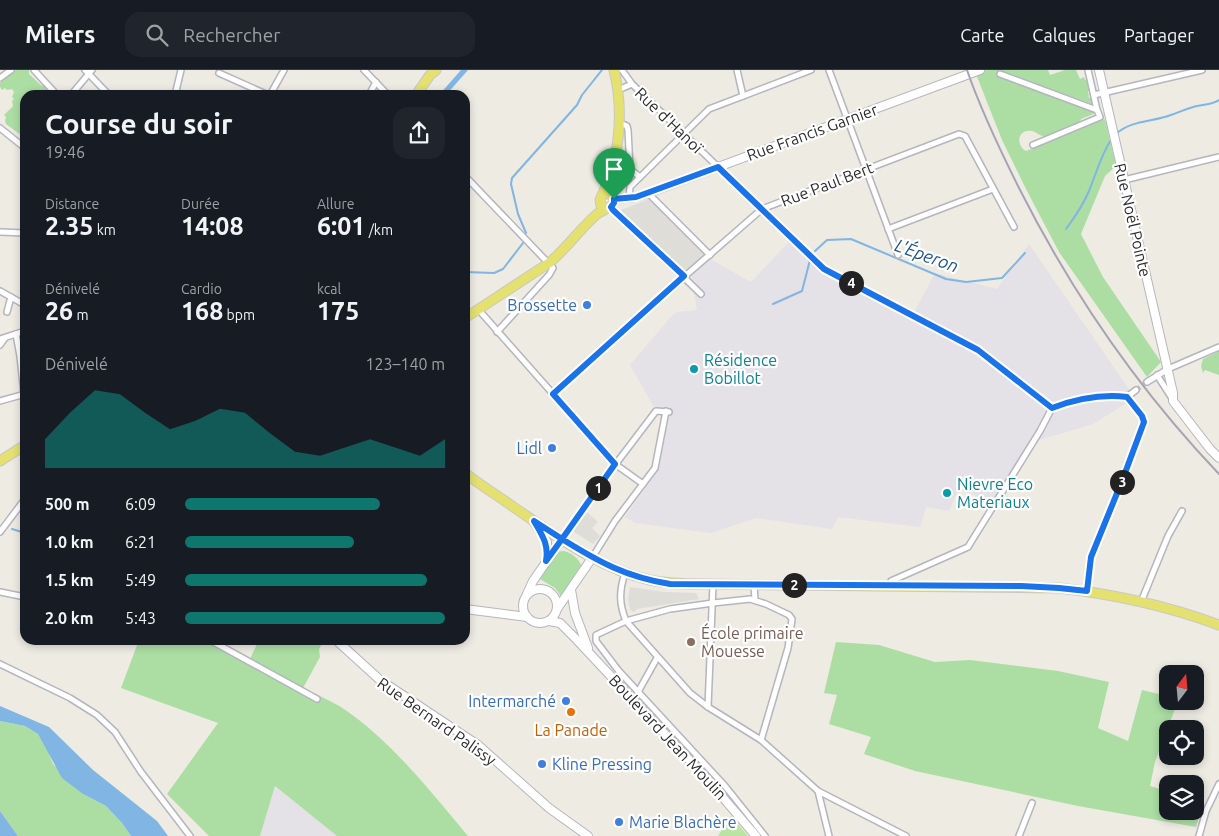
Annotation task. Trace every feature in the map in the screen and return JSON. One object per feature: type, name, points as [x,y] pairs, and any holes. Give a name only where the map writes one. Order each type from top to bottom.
[{"type":"main road","points":[[413,90],[428,70]]},
{"type":"main road","points":[[419,90],[436,70]]},
{"type":"main road","points":[[470,315],[549,263],[608,201],[610,172],[615,158],[620,123],[618,90],[614,70]]},
{"type":"main road","points":[[0,461],[20,448]]},
{"type":"main road","points":[[0,468],[20,455]]},
{"type":"main road","points":[[470,476],[592,558],[625,573],[651,581],[670,584],[890,585],[902,581],[1059,588],[1087,591],[1141,602],[1184,613],[1219,625]]},
{"type":"street","points":[[0,78],[11,70]]},
{"type":"street","points":[[34,70],[52,90]]},
{"type":"street","points":[[176,90],[181,70]]},
{"type":"street","points":[[272,90],[284,70]]},
{"type":"street","points":[[364,70],[383,90]]},
{"type":"street","name":"Rue d'Hanoï","points":[[622,70],[632,84],[824,269],[978,350],[1052,408]]},
{"type":"street","points":[[737,70],[743,96]]},
{"type":"street","points":[[629,198],[629,188],[709,109],[811,70]]},
{"type":"street","points":[[829,70],[898,255]]},
{"type":"street","name":"Rue Francis Garnier","points":[[608,201],[648,193],[980,70]]},
{"type":"street","points":[[1033,145],[1100,118],[1088,70]]},
{"type":"street","name":"Rue Noël Pointe","points":[[1098,70],[1168,369],[1173,401]]},
{"type":"street","points":[[1094,95],[1202,70]]},
{"type":"street","points":[[75,90],[88,71],[105,90]]},
{"type":"street","points":[[219,73],[258,90]]},
{"type":"street","points":[[1000,74],[1098,110]]},
{"type":"street","points":[[371,90],[376,82]]},
{"type":"street","points":[[618,90],[632,84]]},
{"type":"street","points":[[620,123],[627,126],[628,130],[630,169],[640,177]]},
{"type":"street","points":[[0,128],[20,144]]},
{"type":"street","name":"Rue Paul Bert","points":[[553,394],[684,276],[762,209],[961,134],[965,136],[993,189]]},
{"type":"street","points":[[1124,180],[1219,157]]},
{"type":"street","points":[[470,181],[553,268],[552,272],[497,332]]},
{"type":"street","points":[[888,229],[993,189],[1014,227]]},
{"type":"street","points":[[648,193],[710,254]]},
{"type":"street","points":[[608,201],[701,294]]},
{"type":"street","points":[[0,232],[20,234]]},
{"type":"street","points":[[0,291],[20,302]]},
{"type":"street","points":[[7,312],[11,297]]},
{"type":"street","points":[[478,309],[615,464],[643,484]]},
{"type":"street","points":[[0,345],[2,339],[20,333]]},
{"type":"street","points":[[16,334],[20,355]]},
{"type":"street","points":[[1147,382],[1168,369],[1219,347]]},
{"type":"street","points":[[1157,375],[1173,401],[1219,458]]},
{"type":"street","points":[[1127,397],[1136,390]]},
{"type":"street","points":[[902,581],[968,547],[1040,431],[1052,408],[1070,401],[1112,395],[1127,397],[1142,416],[1144,422],[1091,557],[1087,591]]},
{"type":"street","points":[[0,402],[20,396]]},
{"type":"street","points":[[470,609],[527,617],[540,623],[549,620],[571,590],[615,520],[655,468],[668,412],[656,411],[615,464],[546,561],[524,600],[524,613],[527,617]]},
{"type":"street","points":[[1,529],[20,505]]},
{"type":"street","points":[[1141,602],[1168,536],[1182,510]]},
{"type":"street","points":[[534,521],[547,542],[548,552],[546,561]]},
{"type":"street","points":[[625,573],[619,600],[626,621],[690,693],[708,707],[761,740],[818,791],[906,836]]},
{"type":"street","points":[[708,707],[713,584]]},
{"type":"street","points":[[754,584],[755,600]]},
{"type":"street","points":[[492,611],[512,609],[533,590],[544,589],[553,594],[556,599],[557,610],[577,640]]},
{"type":"street","points":[[571,590],[575,614],[591,654]]},
{"type":"street","points":[[0,592],[20,596]]},
{"type":"street","points":[[761,740],[788,648],[792,619],[789,614],[755,600],[713,603],[670,609],[626,621],[596,636],[596,641],[618,670],[725,786],[764,836]]},
{"type":"street","points":[[549,620],[560,623],[577,640]]},
{"type":"street","name":"Boulevard Jean Moulin","points":[[577,640],[708,779],[756,836]]},
{"type":"street","points":[[219,645],[317,699]]},
{"type":"street","name":"Rue Bernard Palissy","points":[[342,645],[380,680],[478,745],[549,808],[588,836]]},
{"type":"street","points":[[638,692],[657,658]]},
{"type":"street","points":[[0,664],[70,698],[97,715],[116,732],[141,772],[190,836]]},
{"type":"street","points":[[1199,836],[1206,811],[1219,784]]},
{"type":"street","points":[[818,791],[829,836]]},
{"type":"street","points":[[1020,836],[1032,803]]},
{"type":"shaded area","points":[[649,199],[705,254],[684,273],[620,213],[621,210]]},
{"type":"shaded area","points":[[791,240],[817,266],[912,316],[935,273],[997,289],[1029,244],[1135,398],[1093,424],[1029,443],[992,503],[959,488],[949,511],[926,507],[920,527],[838,517],[832,529],[756,518],[711,533],[635,523],[625,517],[659,469],[669,415],[654,407],[630,365],[677,312],[697,310],[691,276],[710,259],[751,282]]},
{"type":"shaded area","points":[[587,512],[598,522],[592,528],[600,536],[593,544],[573,530]]},
{"type":"shaded area","points":[[630,587],[665,592],[696,593],[699,599],[637,609],[634,612],[630,610],[628,599]]},
{"type":"shaded area","points":[[275,786],[337,836],[260,836]]},
{"type":"green space","points":[[16,70],[29,70],[29,74],[42,86],[45,84],[50,90],[20,90],[20,134],[6,124],[6,117],[4,115],[13,106],[12,101],[14,99],[12,97],[14,92],[12,89],[7,90],[5,88],[2,90],[0,83]]},
{"type":"green space","points":[[986,70],[1048,70],[1050,75],[1065,70],[1076,70],[1080,79],[1084,77],[1085,80],[1089,78],[1092,90],[1088,91],[1089,98],[1094,98],[1096,105],[998,71],[996,75],[1096,113],[1081,119],[1080,123],[1050,135],[1042,136],[1032,131],[1024,132],[1021,134],[1019,141],[1026,151],[1105,119],[1116,166],[1105,176],[1081,234],[1103,277],[1161,362],[1147,377],[1059,252],[1027,191],[1002,140],[976,74]]},
{"type":"green space","points":[[1219,351],[1219,375],[1205,370],[1203,373],[1201,366],[1203,359]]},
{"type":"green space","points":[[562,551],[573,555],[581,565],[561,596],[555,588],[540,579],[558,552]]},
{"type":"green space","points":[[836,642],[879,645],[935,662],[970,660],[1058,671],[1109,682],[1098,728],[1128,741],[1142,690],[1159,694],[1159,710],[1175,710],[1171,720],[1159,720],[1159,751],[1150,786],[1159,789],[1159,820],[1198,820],[1196,827],[1078,806],[915,771],[864,754],[871,737],[829,724],[837,695],[824,693]]},
{"type":"green space","points":[[137,645],[213,645],[248,663],[257,645],[321,645],[319,649],[320,657],[303,688],[341,707],[377,735],[409,767],[468,836],[337,836],[275,786],[260,836],[209,836],[167,794],[218,723],[121,688]]},
{"type":"green space","points":[[0,721],[25,726],[38,734],[53,764],[83,794],[106,806],[131,836],[18,836],[0,811]]},
{"type":"green space","points":[[731,816],[748,836],[718,836]]},
{"type":"water","points":[[461,70],[468,70],[450,90],[443,90]]},
{"type":"water","points":[[0,706],[49,727],[93,770],[157,821],[168,836],[131,836],[106,806],[83,794],[62,778],[38,734],[25,726],[0,721]]},
{"type":"water","points":[[0,811],[18,836],[0,836]]},
{"type":"waterway","points":[[526,233],[518,214],[511,184],[512,178],[577,105],[582,95],[602,70]]},
{"type":"waterway","name":"L'Éperon","points":[[1116,134],[1128,126],[1200,105],[1211,104],[1219,100]]},
{"type":"waterway","name":"L'Éperon","points":[[1066,229],[1084,201],[1101,158],[1111,140]]},
{"type":"waterway","name":"L'Éperon","points":[[815,251],[827,240],[851,239],[946,279],[966,282],[1002,278],[1025,253]]},
{"type":"waterway","points":[[470,272],[494,273],[503,269],[523,243]]},
{"type":"waterway","name":"L'Éperon","points":[[773,304],[802,291],[810,260]]},
{"type":"waterway","points":[[12,529],[20,531]]},
{"type":"tunnel","points":[[1136,390],[1147,382]]},
{"type":"railway","points":[[967,70],[998,145],[1019,188],[1039,227],[1084,302],[1134,374],[1189,442],[1219,474]]},
{"type":"place","name":"Brossette","points":[[587,305]]},
{"type":"place","name":"Résidence Bobillot","points":[[694,369]]},
{"type":"place","name":"Lidl","points":[[552,448]]},
{"type":"place","name":"Nievre Eco Materiaux","points":[[947,493]]},
{"type":"place","name":"École primaire Mouesse","points":[[691,642]]},
{"type":"place","name":"Intermarché","points":[[566,701]]},
{"type":"place","name":"La Panade","points":[[571,712]]},
{"type":"place","name":"Kline Pressing","points":[[542,764]]},
{"type":"place","name":"Marie Blachère","points":[[619,822]]},
{"type":"route","points":[[614,199],[611,207],[613,210],[684,276],[553,394],[615,464],[562,539],[534,521],[547,542],[548,552],[546,561],[562,539],[614,569],[651,581],[670,584],[1021,586],[1087,591],[1091,557],[1144,422],[1142,416],[1127,397],[1112,395],[1070,401],[1052,408],[978,350],[824,269],[718,167],[636,197],[614,199]]}]
